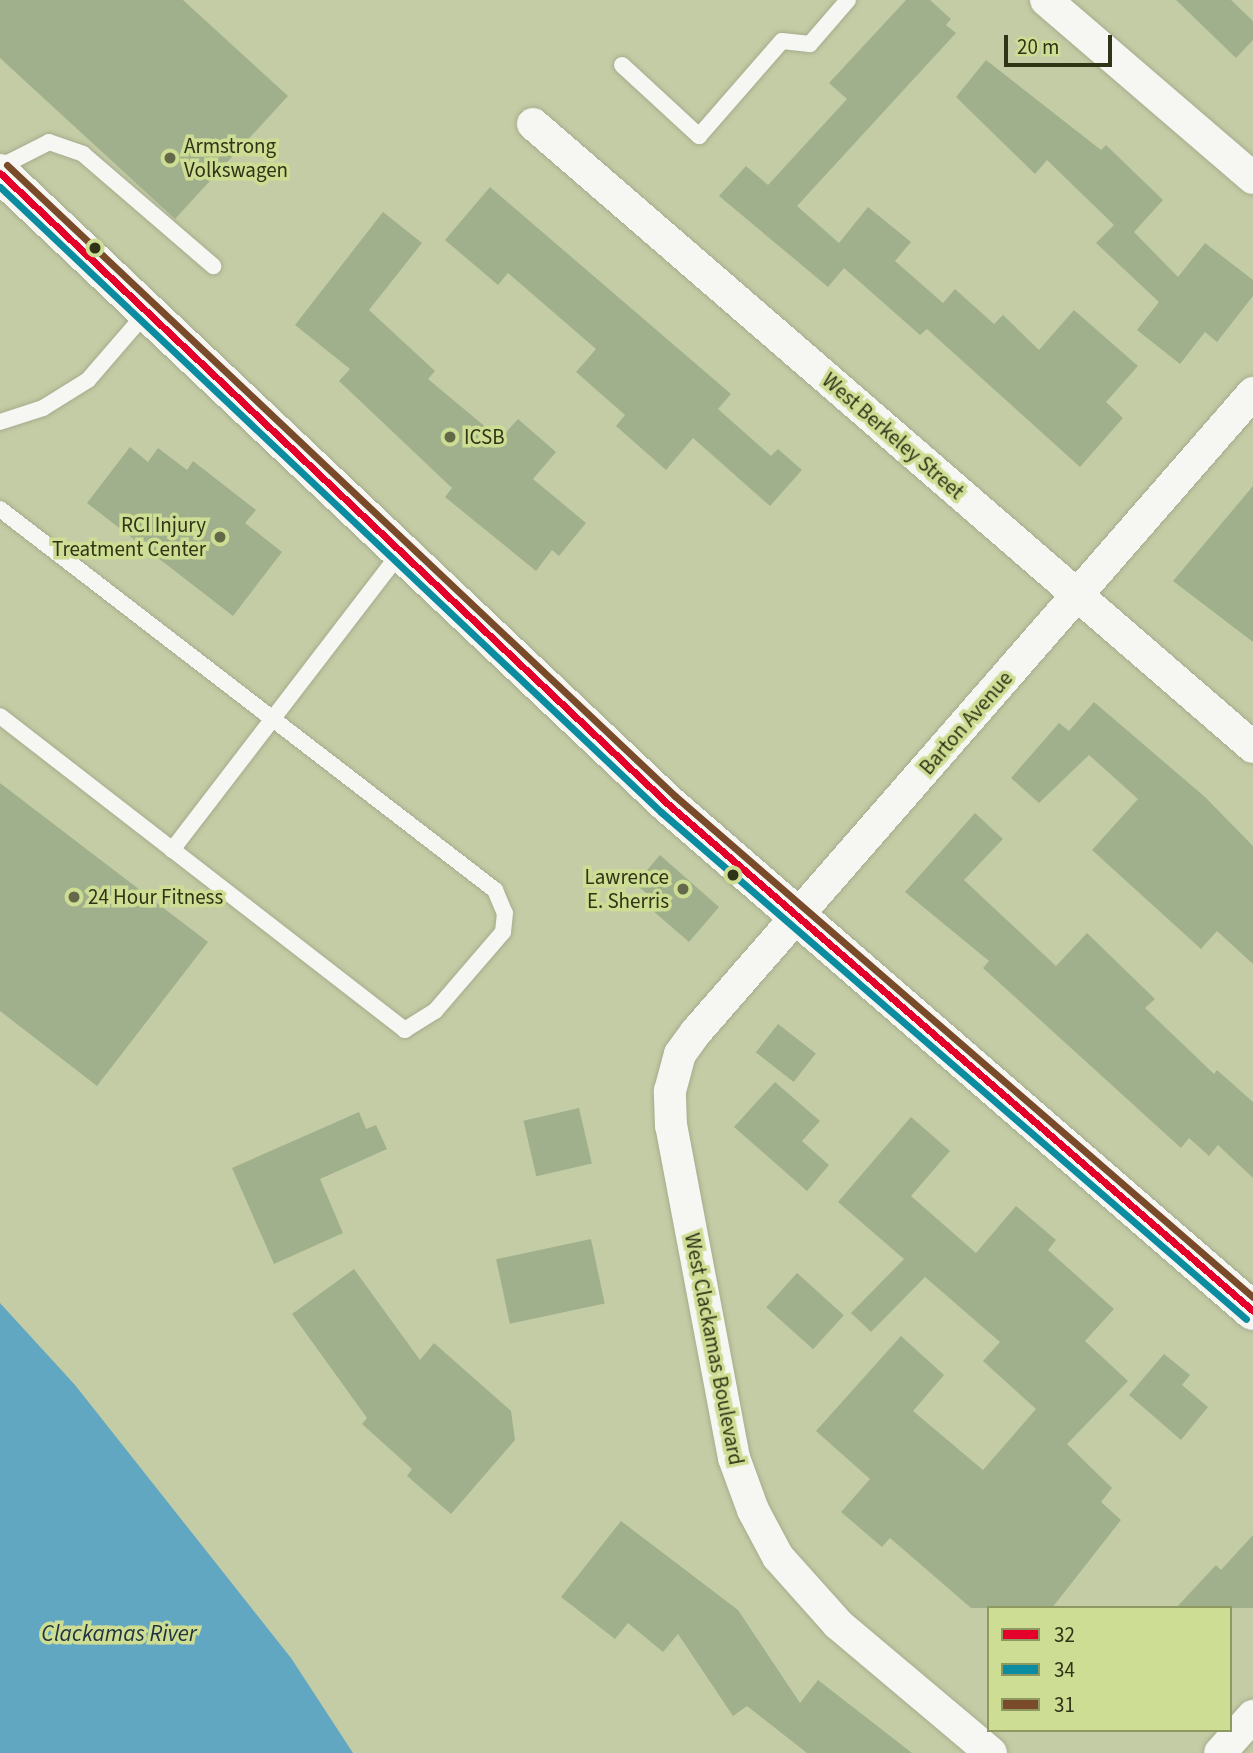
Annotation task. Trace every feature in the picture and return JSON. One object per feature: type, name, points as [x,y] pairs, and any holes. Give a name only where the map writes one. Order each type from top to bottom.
[{"type":"main road","points":[[0,173],[399,554],[797,916],[1253,1311]]},
{"type":"street","points":[[1046,0],[1253,178]]},
{"type":"street","name":"West Berkeley Street","points":[[533,124],[1253,747]]},
{"type":"street","name":"Barton Avenue","points":[[680,1054],[1253,393]]},
{"type":"street","name":"West Clackamas Boulevard","points":[[680,1054],[670,1091],[671,1126],[734,1458],[752,1510],[786,1567],[838,1623],[991,1753]]},
{"type":"street","points":[[1220,1753],[1253,1716]]},
{"type":"lane","points":[[622,65],[699,135],[782,41],[810,44],[848,0]]},
{"type":"lane","points":[[0,167],[49,142],[83,154],[213,266]]},
{"type":"lane","points":[[0,422],[43,408],[88,380],[145,314]]},
{"type":"lane","points":[[0,509],[495,890],[505,913],[503,932],[435,1011],[405,1030],[0,716]]},
{"type":"lane","points":[[172,850],[399,554]]},
{"type":"water","name":"Clackamas River","points":[[0,1303],[75,1385],[291,1658],[353,1753],[0,1753]]},
{"type":"building","name":"Armstrong Volkswagen","points":[[0,0],[183,0],[288,96],[175,219],[0,58]]},
{"type":"building","points":[[906,0],[930,0],[951,19],[946,25],[956,33],[797,206],[839,243],[868,207],[911,242],[895,261],[943,303],[955,289],[994,324],[1003,315],[1039,350],[1074,310],[1138,366],[1106,402],[1123,418],[1080,467],[927,329],[920,335],[844,268],[828,287],[719,196],[746,166],[768,185],[847,99],[829,83]]},
{"type":"building","points":[[1176,0],[1231,0],[1253,21],[1253,40],[1236,58]]},
{"type":"building","points":[[986,60],[1101,150],[1106,145],[1163,200],[1134,232],[1178,277],[1205,243],[1253,280],[1253,296],[1217,342],[1205,332],[1180,364],[1137,330],[1159,302],[1096,243],[1114,225],[1047,160],[1035,174],[956,97]]},
{"type":"building","points":[[490,187],[731,394],[718,409],[771,456],[778,449],[802,470],[770,506],[693,438],[666,470],[616,426],[625,415],[576,372],[596,349],[508,273],[498,285],[445,240]]},
{"type":"building","points":[[383,212],[422,243],[369,310],[435,371],[428,379],[500,439],[518,419],[556,452],[533,479],[586,523],[559,556],[552,550],[536,571],[445,497],[452,488],[339,381],[350,369],[295,325]]},
{"type":"building","points":[[130,447],[148,462],[158,448],[187,470],[193,461],[256,510],[245,523],[282,552],[233,616],[87,503]]},
{"type":"building","points":[[1253,486],[1253,642],[1173,581]]},
{"type":"building","points":[[1094,702],[1205,797],[1253,846],[1253,964],[1217,931],[1201,949],[1092,850],[1138,799],[1089,755],[1039,803],[1011,778],[1059,723],[1069,731]]},
{"type":"building","name":"24 Hour Fitness","points":[[0,783],[208,942],[97,1086],[0,1011]]},
{"type":"building","points":[[975,813],[1003,839],[964,880],[1056,966],[1087,933],[1155,999],[1145,1008],[1214,1074],[1217,1070],[1253,1102],[1253,1178],[1218,1145],[1209,1156],[1189,1138],[1181,1148],[983,968],[989,961],[905,892]]},
{"type":"building","points":[[660,855],[719,907],[689,942],[645,904],[651,897],[635,884]]},
{"type":"building","points":[[778,1024],[816,1054],[794,1082],[756,1052]]},
{"type":"building","points":[[775,1082],[820,1121],[802,1141],[829,1165],[807,1191],[734,1127]]},
{"type":"building","points":[[579,1108],[592,1164],[536,1176],[523,1121]]},
{"type":"building","points":[[359,1112],[366,1129],[376,1125],[387,1149],[320,1179],[343,1233],[274,1264],[232,1168]]},
{"type":"building","points":[[911,1117],[950,1151],[911,1196],[976,1253],[1016,1206],[1056,1240],[1048,1250],[1114,1309],[1085,1341],[1128,1381],[1067,1444],[1112,1488],[1101,1502],[1121,1520],[1054,1606],[971,1608],[890,1538],[882,1547],[841,1512],[870,1479],[816,1431],[901,1336],[944,1375],[913,1411],[983,1470],[1036,1409],[983,1361],[1000,1342],[925,1277],[871,1332],[851,1313],[904,1259],[838,1202]]},
{"type":"building","points":[[591,1239],[605,1304],[510,1324],[496,1259]]},
{"type":"building","points":[[354,1269],[420,1360],[434,1343],[511,1411],[515,1440],[451,1514],[407,1476],[412,1469],[362,1424],[367,1418],[292,1314]]},
{"type":"building","points":[[797,1273],[844,1315],[813,1349],[766,1307]]},
{"type":"building","points":[[1164,1354],[1190,1375],[1182,1385],[1208,1407],[1181,1440],[1129,1395]]},
{"type":"building","points":[[621,1521],[738,1610],[800,1703],[818,1680],[912,1753],[807,1753],[747,1706],[733,1716],[678,1634],[663,1652],[628,1623],[615,1639],[561,1597]]},
{"type":"building","points":[[1253,1535],[1253,1608],[1178,1606],[1216,1565],[1221,1570]]},
{"type":"transit line","name":"31","points":[[7,165],[675,796],[1253,1297]]},
{"type":"transit line","name":"32","points":[[0,173],[668,804],[1253,1311]]},
{"type":"transit line","name":"34","points":[[0,187],[661,812],[1246,1319]]},
{"type":"place","name":"Armstrong Volkswagen","points":[[170,158]]},
{"type":"place","name":"ICSB","points":[[450,437]]},
{"type":"place","name":"RCI Injury Treatment Center","points":[[220,537]]},
{"type":"place","name":"Lawrence E. Sherris","points":[[683,889]]},
{"type":"place","name":"24 Hour Fitness","points":[[74,897]]}]
